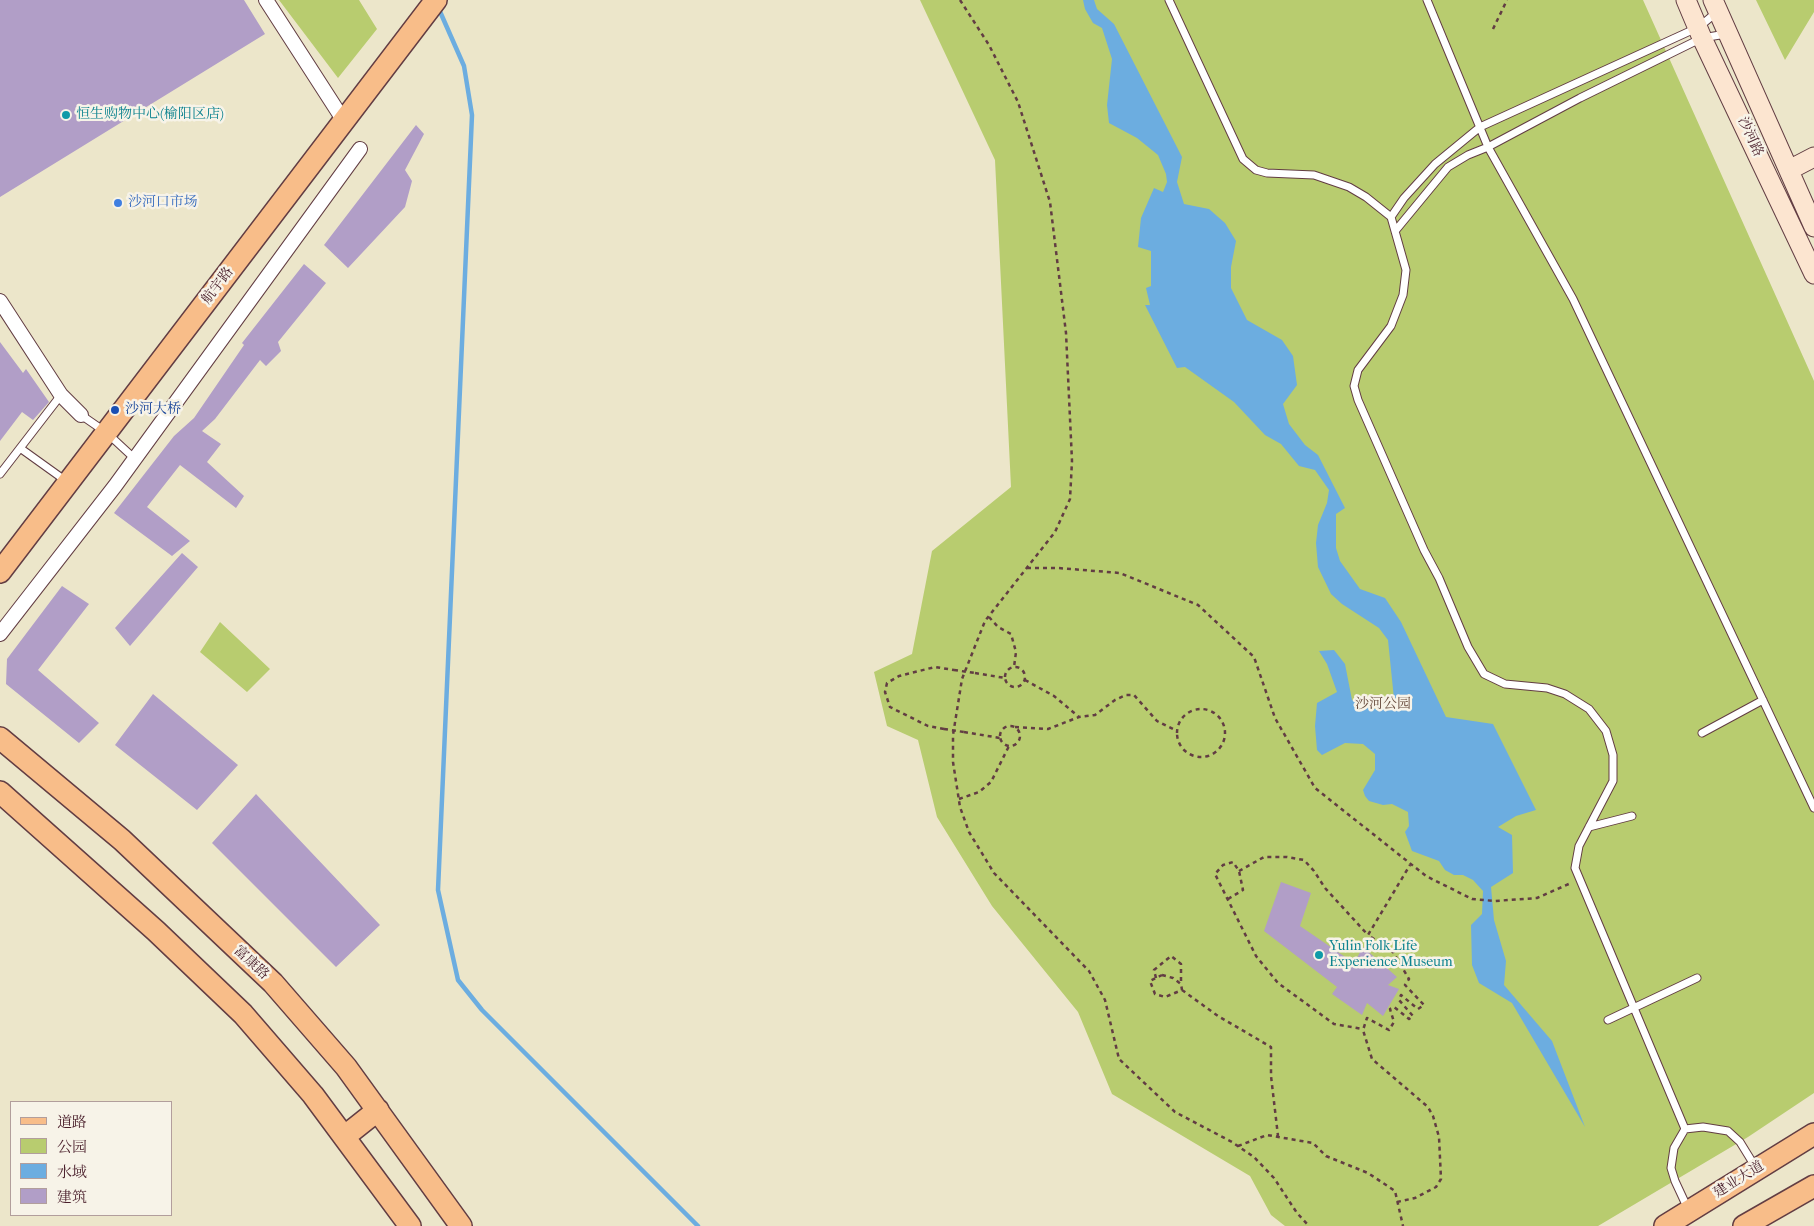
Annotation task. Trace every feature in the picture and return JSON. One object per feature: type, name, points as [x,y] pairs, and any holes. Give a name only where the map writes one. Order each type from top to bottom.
[{"type":"main road","name":"航宇路","points":[[0,572],[436,0]]},
{"type":"main road","name":"沙河路","points":[[1686,0],[1814,274]]},
{"type":"main road","name":"沙河路","points":[[1715,6],[1814,226]]},
{"type":"main road","points":[[1789,170],[1814,157]]},
{"type":"main road","name":"富康路","points":[[0,738],[122,840],[273,983],[346,1067],[461,1226]]},
{"type":"main road","points":[[0,792],[156,931],[243,1014],[313,1095],[410,1226]]},
{"type":"main road","points":[[344,1137],[378,1110]]},
{"type":"main road","name":"建业大道","points":[[1665,1226],[1814,1134]]},
{"type":"main road","points":[[1744,1226],[1814,1186]]},
{"type":"street","points":[[266,0],[344,121]]},
{"type":"street","points":[[0,634],[135,459],[360,150]]},
{"type":"street","points":[[0,301],[61,395],[81,415]]},
{"type":"lane","points":[[1169,0],[1243,159],[1256,170],[1267,173],[1314,175],[1349,187],[1366,197],[1391,217],[1406,270],[1404,295],[1391,326],[1358,370],[1354,386],[1358,400],[1424,550],[1439,578],[1468,647],[1484,674],[1505,684],[1547,688],[1564,694],[1589,709],[1606,731],[1613,755],[1613,781],[1579,846],[1574,868],[1685,1129]]},
{"type":"lane","points":[[1427,0],[1488,147],[1572,299],[1814,808]]},
{"type":"lane","points":[[1396,230],[1448,167],[1580,98],[1700,32],[1715,6]]},
{"type":"lane","points":[[1391,217],[1404,198],[1435,164],[1480,127],[1700,32],[1728,33]]},
{"type":"lane","points":[[0,474],[61,395]]},
{"type":"lane","points":[[81,415],[107,432],[135,459]]},
{"type":"lane","points":[[20,448],[69,483]]},
{"type":"lane","points":[[1702,733],[1763,700]]},
{"type":"lane","points":[[1589,827],[1632,816]]},
{"type":"lane","points":[[1608,1020],[1697,978]]},
{"type":"lane","points":[[1685,1129],[1703,1127],[1728,1131],[1740,1142],[1757,1169]]},
{"type":"lane","points":[[1685,1129],[1674,1148],[1671,1168],[1689,1211]]},
{"type":"path","points":[[960,0],[988,45],[1018,102],[1050,202],[1066,333],[1072,461],[1070,499],[1055,532],[988,617],[962,679],[953,735],[953,762],[959,799],[969,832],[994,873],[1089,971],[1105,1000],[1119,1059],[1175,1112],[1238,1146],[1254,1157],[1274,1178],[1297,1213],[1309,1226]]},
{"type":"path","points":[[1493,29],[1507,0]]},
{"type":"path","points":[[1027,568],[1058,568],[1120,573],[1198,605],[1254,657],[1275,718],[1315,788],[1426,876],[1472,899],[1495,901],[1537,898],[1579,879]]},
{"type":"path","points":[[988,617],[998,627],[1011,634],[1016,652],[1014,667]]},
{"type":"path","points":[[1000,738],[928,726],[890,707],[885,692],[887,683],[899,676],[935,667],[1005,678]]},
{"type":"path","points":[[1025,680],[1021,685],[1015,687],[1008,684],[1005,678],[1008,669],[1014,667],[1023,670],[1025,680],[1054,696],[1079,716]]},
{"type":"path","points":[[1015,727],[1019,732],[1020,739],[1016,745],[1009,746],[1003,744],[1000,738],[1003,729],[1009,726],[1048,729],[1079,716],[1095,715],[1115,700],[1134,695],[1157,721],[1177,731],[1181,746],[1194,756],[1202,757],[1217,752],[1225,738],[1225,730],[1218,716],[1204,709],[1189,712],[1179,723],[1177,731]]},
{"type":"path","points":[[959,799],[979,792],[991,782],[1009,746]]},
{"type":"path","points":[[1239,871],[1264,857],[1287,857],[1304,860],[1314,870],[1325,888],[1368,935],[1393,952],[1409,979],[1405,985],[1424,1005],[1418,1009],[1401,995],[1399,1000],[1413,1016],[1409,1019],[1394,1006],[1390,1009],[1394,1022],[1389,1030],[1367,1018],[1363,1030],[1372,1059],[1428,1107],[1433,1116],[1439,1137],[1441,1179],[1436,1187],[1415,1198],[1397,1202]]},
{"type":"path","points":[[1228,899],[1243,890],[1239,871],[1233,862],[1223,864],[1215,874],[1256,956],[1278,983],[1334,1024],[1363,1030]]},
{"type":"path","points":[[1368,935],[1410,865]]},
{"type":"path","points":[[1156,978],[1154,970],[1171,956],[1180,964],[1182,990],[1218,1016],[1271,1047],[1271,1076],[1278,1136]]},
{"type":"path","points":[[1181,984],[1173,978],[1162,975],[1150,981],[1155,994],[1165,997],[1182,990]]},
{"type":"path","points":[[1238,1146],[1266,1135],[1313,1143],[1326,1156],[1368,1173],[1395,1192],[1403,1226]]},
{"type":"green space","points":[[279,0],[359,0],[377,29],[338,78]]},
{"type":"green space","name":"沙河公园","points":[[920,0],[1643,0],[1814,381],[1814,1093],[1748,1137],[1598,1226],[1285,1226],[1271,1215],[1250,1176],[1112,1094],[1078,1012],[992,906],[937,817],[918,740],[887,726],[874,672],[912,654],[932,551],[1011,487],[995,160]]},
{"type":"green space","points":[[1756,0],[1814,0],[1814,12],[1785,60]]},
{"type":"green space","points":[[220,622],[270,669],[247,692],[200,652]]},
{"type":"water","points":[[1083,0],[1094,0],[1097,9],[1114,24],[1182,157],[1177,182],[1184,204],[1209,209],[1225,223],[1236,241],[1231,267],[1231,288],[1247,320],[1282,340],[1293,356],[1297,385],[1283,404],[1289,424],[1305,445],[1318,455],[1345,508],[1336,514],[1336,548],[1340,561],[1360,589],[1385,598],[1401,622],[1446,717],[1493,724],[1536,810],[1516,816],[1498,827],[1512,835],[1513,873],[1491,887],[1494,920],[1506,961],[1504,985],[1552,1041],[1585,1127],[1512,1003],[1479,983],[1472,965],[1471,925],[1482,914],[1483,891],[1473,880],[1463,875],[1454,875],[1445,870],[1439,861],[1412,851],[1405,832],[1409,826],[1408,812],[1392,804],[1383,805],[1369,801],[1365,796],[1363,790],[1375,770],[1375,754],[1363,744],[1345,743],[1322,755],[1317,750],[1315,726],[1317,703],[1337,692],[1327,664],[1319,651],[1334,650],[1345,664],[1352,700],[1376,709],[1390,705],[1394,699],[1388,640],[1379,628],[1342,604],[1331,594],[1318,567],[1316,543],[1318,525],[1327,503],[1329,490],[1315,470],[1299,466],[1281,444],[1265,435],[1234,402],[1185,367],[1177,368],[1145,305],[1150,305],[1146,288],[1151,286],[1151,251],[1138,247],[1141,218],[1154,188],[1163,192],[1167,182],[1166,174],[1158,155],[1137,138],[1109,123],[1107,105],[1112,59],[1102,28],[1093,23],[1085,9]]},
{"type":"building","name":"恒生购物中心(榆阳区店)","points":[[0,0],[244,0],[265,34],[0,197]]},
{"type":"building","points":[[416,125],[424,134],[405,170],[412,181],[405,207],[348,268],[324,245]]},
{"type":"building","points":[[304,264],[326,283],[278,342],[281,351],[266,366],[260,360],[215,419],[202,431],[221,444],[207,462],[244,496],[236,508],[180,465],[147,507],[190,541],[172,556],[114,513],[174,436],[194,418],[244,345],[242,343]]},
{"type":"building","points":[[0,342],[23,373],[26,369],[49,402],[33,420],[22,412],[0,441]]},
{"type":"building","points":[[182,553],[198,567],[130,646],[115,628]]},
{"type":"building","points":[[62,586],[89,604],[38,670],[99,723],[79,743],[6,684],[7,659]]},
{"type":"building","points":[[153,694],[238,765],[197,810],[115,745]]},
{"type":"building","points":[[256,794],[380,925],[336,967],[212,843]]},
{"type":"building","name":"Yulin Folk Life Experience Museum","points":[[1281,882],[1311,893],[1300,926],[1354,963],[1363,947],[1397,977],[1388,985],[1399,989],[1383,1016],[1367,1003],[1362,1015],[1332,994],[1337,987],[1264,931]]},
{"type":"waterway","points":[[438,7],[464,66],[472,115],[438,890],[458,980],[482,1010],[698,1226]]},
{"type":"place","name":"恒生购物中心(榆阳区店)","points":[[66,115]]},
{"type":"place","name":"沙河口市场","points":[[118,203]]},
{"type":"place","name":"沙河大桥","points":[[115,410]]},
{"type":"place","name":"Yulin Folk Life Experience Museum","points":[[1319,955]]}]
